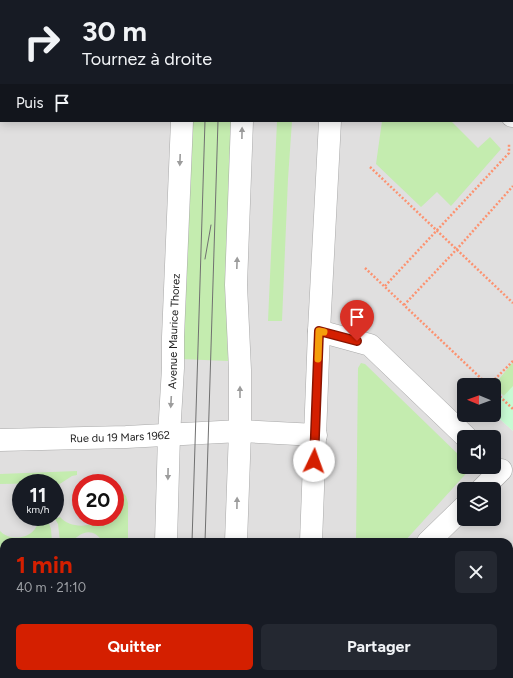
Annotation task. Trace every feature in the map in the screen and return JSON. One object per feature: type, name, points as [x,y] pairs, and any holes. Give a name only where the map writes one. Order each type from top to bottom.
[{"type":"street","name":"Avenue Maurice Thorez","points":[[166,538],[182,122]]},
{"type":"street","points":[[236,538],[240,432],[240,370],[236,285],[242,122]]},
{"type":"street","points":[[311,538],[319,331],[330,122]]},
{"type":"street","points":[[319,331],[370,345],[459,430]]},
{"type":"street","name":"Rue du 19 Mars 1962","points":[[0,440],[240,432],[316,435]]},
{"type":"street","points":[[491,482],[503,472]]},
{"type":"street","points":[[432,538],[457,514]]},
{"type":"path","points":[[385,286],[509,153],[509,140]]},
{"type":"path","points":[[370,167],[458,249],[513,303]]},
{"type":"path","points":[[404,305],[458,249],[513,186]]},
{"type":"path","points":[[365,268],[482,378]]},
{"type":"path","points":[[496,378],[513,361]]},
{"type":"path","points":[[501,397],[513,409]]},
{"type":"shaded area","points":[[0,122],[513,122],[513,386],[501,399],[501,378],[457,378],[457,422],[501,422],[501,420],[513,431],[513,538],[0,538]]},
{"type":"green space","points":[[191,122],[231,122],[226,286],[228,361],[180,359]]},
{"type":"green space","points":[[277,122],[292,122],[282,321],[268,321]]},
{"type":"green space","points":[[382,122],[452,122],[478,148],[490,137],[501,149],[451,206],[437,192],[421,207],[376,164]]},
{"type":"green space","points":[[513,362],[513,404],[501,393],[501,378],[500,378]]},
{"type":"green space","points":[[361,363],[365,364],[457,453],[457,474],[466,474],[408,538],[356,538],[358,368]]},
{"type":"green space","points":[[513,386],[513,431],[501,420],[501,399]]},
{"type":"green space","points":[[77,471],[77,474],[72,474],[72,476],[64,481],[64,474],[12,474],[12,484],[0,484],[0,474]]},
{"type":"green space","points":[[124,494],[126,496],[128,503],[128,538],[100,538],[96,534],[88,532],[76,538],[60,538],[58,526],[64,526],[64,521],[72,526],[124,526]]},
{"type":"green space","points":[[36,526],[50,526],[51,529],[52,538],[18,538],[30,534]]},
{"type":"green space","points":[[0,531],[5,535],[18,538],[0,538]]},
{"type":"tram line","points":[[192,538],[205,122]]},
{"type":"tram line","points":[[205,538],[218,122]]},
{"type":"tram line","points":[[205,259],[211,225]]},
{"type":"slow traffic","points":[[318,359],[319,331],[324,332]]},
{"type":"route","points":[[314,461],[319,331],[357,341]]}]
